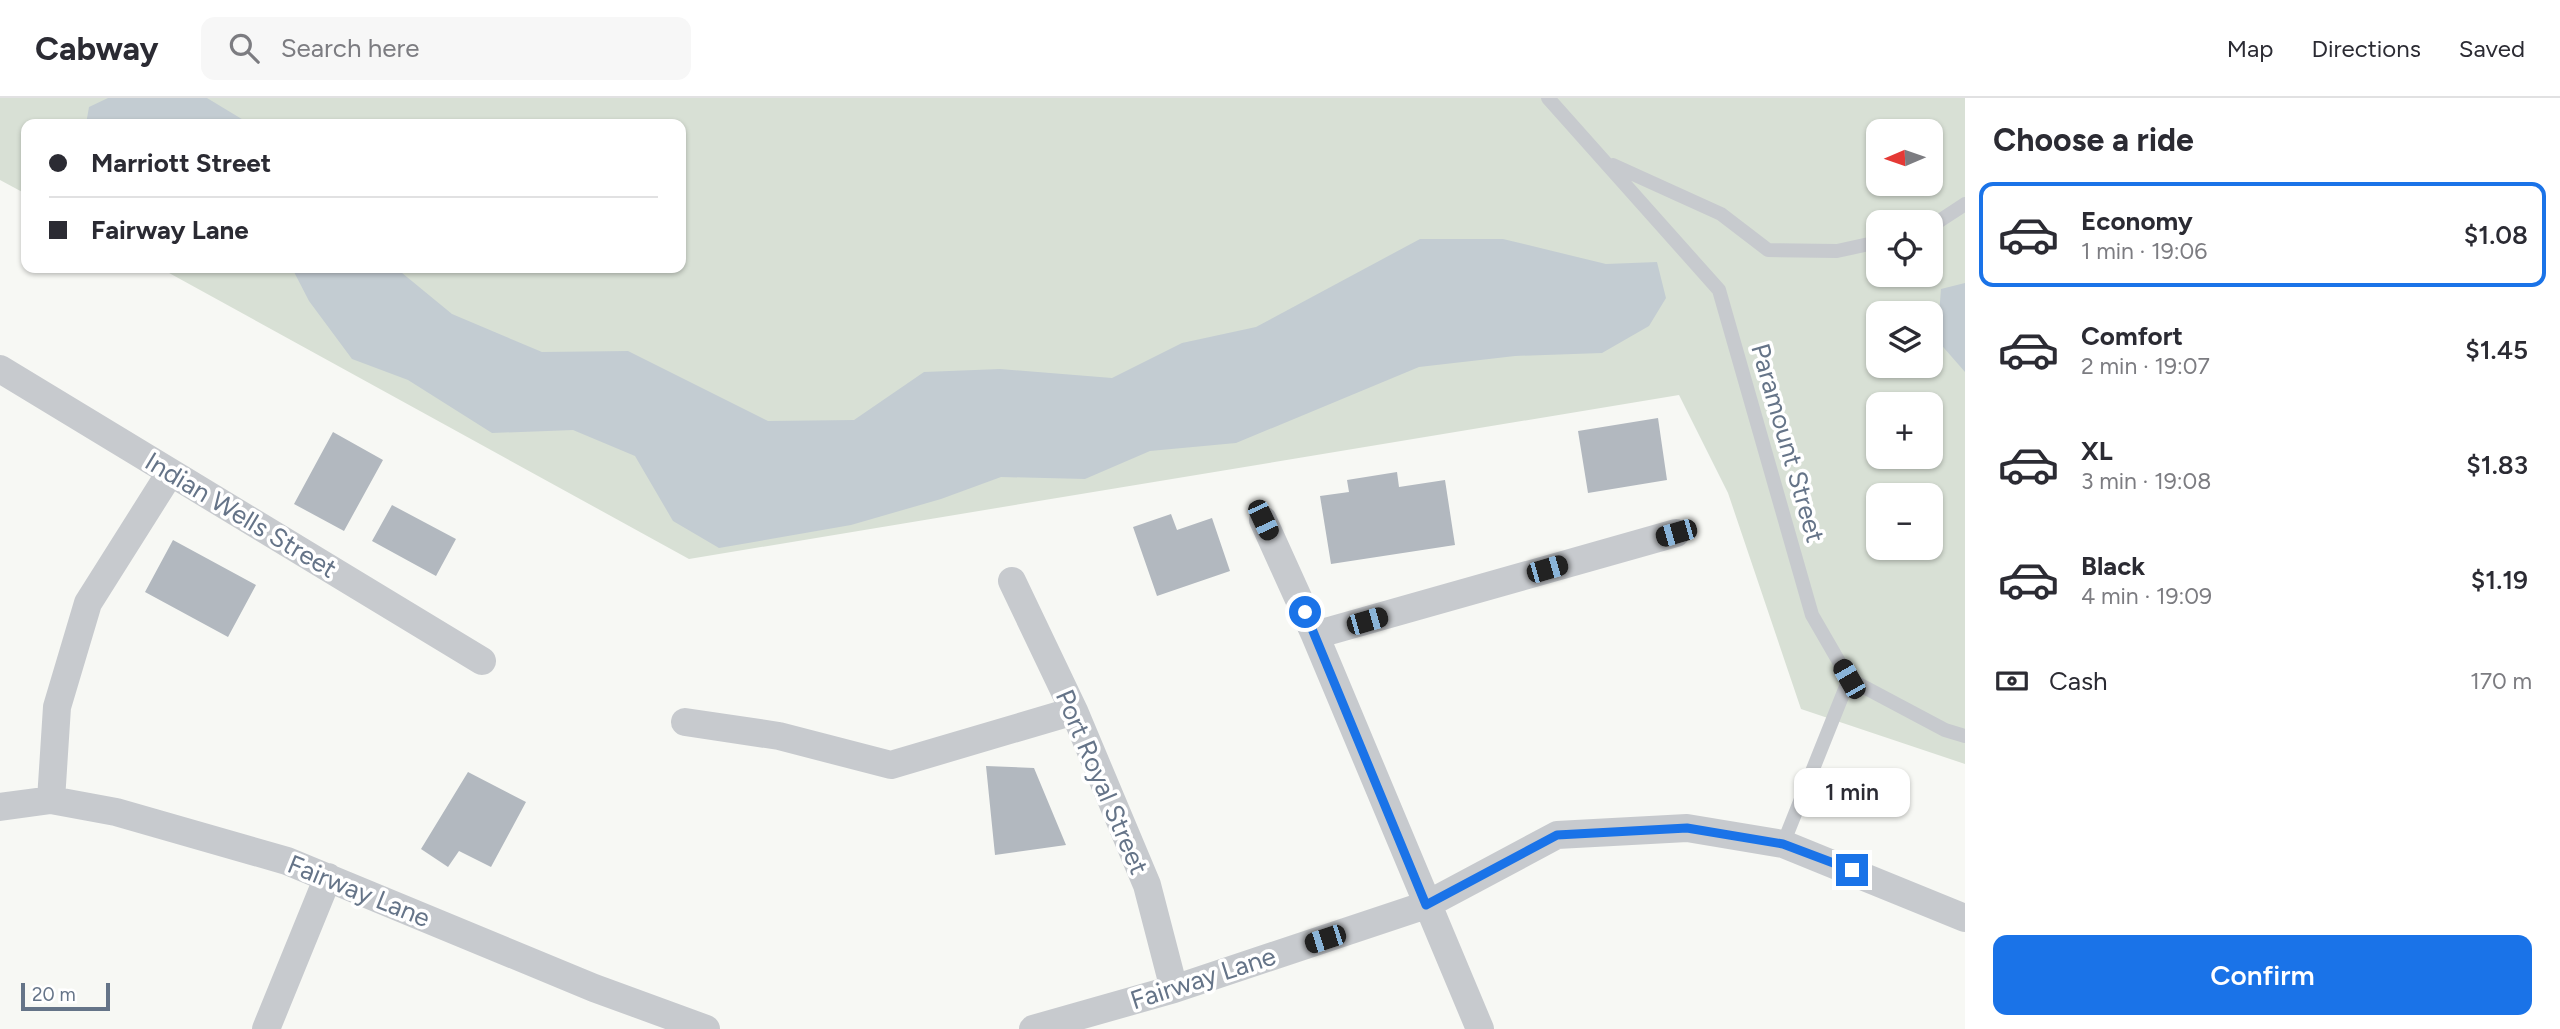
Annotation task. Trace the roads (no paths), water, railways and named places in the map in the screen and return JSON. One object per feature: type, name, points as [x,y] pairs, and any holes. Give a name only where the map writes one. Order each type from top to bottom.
[{"type":"street","name":"Indian Wells Street","points":[[0,369],[482,661]]},
{"type":"street","points":[[51,800],[57,707],[88,603],[170,473]]},
{"type":"street","points":[[1263,520],[1315,635],[1480,1029]]},
{"type":"street","points":[[1315,635],[1676,533]]},
{"type":"street","name":"Port Royal Street","points":[[1012,582],[1074,711],[1147,885],[1174,989]]},
{"type":"street","points":[[685,722],[779,736],[891,765],[1074,711]]},
{"type":"street","name":"Fairway Lane","points":[[0,807],[51,800],[116,813],[287,861],[594,988],[706,1029]]},
{"type":"street","name":"Fairway Lane","points":[[1033,1029],[1174,989],[1426,905],[1557,835],[1687,828],[1783,844],[1965,918]]},
{"type":"street","points":[[266,1029],[328,877]]},
{"type":"lane","name":"Paramount Street","points":[[1548,98],[1719,290],[1812,615],[1849,679]]},
{"type":"lane","points":[[1608,163],[1721,214],[1768,250],[1837,251],[1866,245]]},
{"type":"lane","points":[[1943,219],[1965,205]]},
{"type":"lane","points":[[1783,844],[1849,679],[1945,730],[1965,736]]}]
